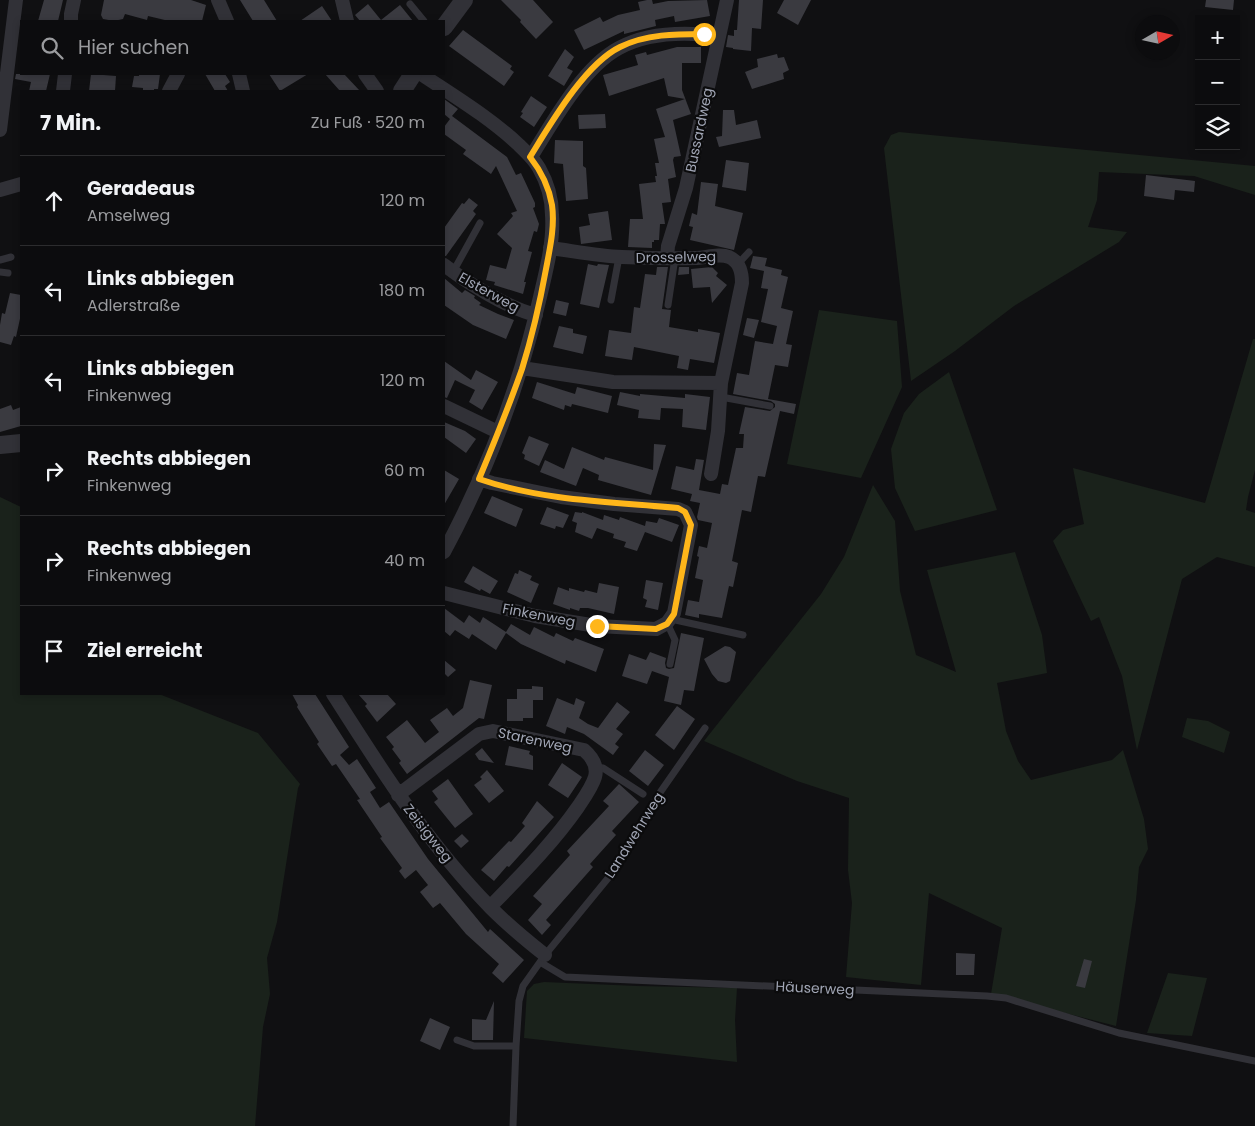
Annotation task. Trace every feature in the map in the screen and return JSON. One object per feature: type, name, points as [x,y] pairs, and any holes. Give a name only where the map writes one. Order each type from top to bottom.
[{"type":"street","points":[[0,130],[16,0]]},
{"type":"street","points":[[72,20],[74,0]]},
{"type":"street","points":[[218,0],[224,20]]},
{"type":"street","points":[[342,0],[347,20]]},
{"type":"street","points":[[445,27],[464,0]]},
{"type":"street","name":"Bussardweg","points":[[671,258],[668,246],[686,188],[727,0]]},
{"type":"street","points":[[530,157],[576,89],[606,56],[619,47],[649,38],[668,35],[704,34],[719,36]]},
{"type":"street","points":[[63,90],[65,75]]},
{"type":"street","points":[[170,90],[177,75]]},
{"type":"street","points":[[239,75],[243,90]]},
{"type":"street","points":[[366,75],[375,90]]},
{"type":"street","points":[[403,90],[412,75]]},
{"type":"street","points":[[423,75],[488,118],[530,157],[544,179],[552,204],[553,217],[550,248],[536,315],[522,368],[479,479],[445,550]]},
{"type":"street","points":[[0,190],[20,184]]},
{"type":"street","name":"Drosselweg","points":[[550,248],[619,257],[727,257],[738,264]]},
{"type":"street","points":[[711,474],[718,431],[721,390],[742,282],[742,275],[738,264]]},
{"type":"street","name":"Elsterweg","points":[[448,269],[521,311],[536,315]]},
{"type":"street","points":[[522,368],[613,382],[721,390]]},
{"type":"street","points":[[445,406],[498,432]]},
{"type":"street","points":[[0,445],[20,443]]},
{"type":"street","points":[[479,479],[492,484],[561,498],[678,508],[685,512],[689,518],[690,530],[674,614],[669,621]]},
{"type":"street","name":"Finkenweg","points":[[445,594],[535,616],[597,626],[656,629],[669,621]]},
{"type":"street","name":"Zeisigweg","points":[[334,695],[398,794],[440,850],[490,907],[542,959]]},
{"type":"street","name":"Starenweg","points":[[398,794],[479,734],[486,731],[584,750],[593,760],[596,767]]},
{"type":"street","points":[[490,907],[535,861],[561,830],[585,797],[595,777],[596,767]]},
{"type":"lane","points":[[410,4],[423,20]]},
{"type":"lane","points":[[448,269],[480,223]]},
{"type":"lane","points":[[738,264],[750,252]]},
{"type":"lane","points":[[0,260],[11,257]]},
{"type":"lane","points":[[611,300],[619,257]]},
{"type":"lane","points":[[668,305],[671,258]]},
{"type":"lane","points":[[721,390],[770,406]]},
{"type":"lane","points":[[670,664],[675,640],[669,621],[742,634]]},
{"type":"lane","name":"Landwehrweg","points":[[542,959],[609,877],[625,854],[659,794],[705,728]]},
{"type":"lane","points":[[596,767],[603,768],[643,794]]},
{"type":"lane","points":[[512,1126],[519,1001],[523,986],[542,959]]},
{"type":"lane","name":"Häuserweg","points":[[542,959],[565,977],[1006,998],[1119,1033],[1255,1062]]},
{"type":"lane","points":[[457,1040],[474,1046],[516,1046]]},
{"type":"shaded area","points":[[899,132],[1255,166],[1255,195],[1194,176],[1099,172],[1097,200],[1088,227],[1127,232],[1119,242],[1014,306],[955,351],[911,381],[884,148],[891,135]]},
{"type":"shaded area","points":[[819,310],[897,321],[902,387],[861,478],[787,464]]},
{"type":"shaded area","points":[[1253,339],[1255,339],[1255,470],[1246,510],[1255,513],[1255,567],[1217,557],[1182,579],[1137,750],[1122,676],[1099,617],[1091,621],[1053,541],[1063,530],[1084,524],[1073,468],[1205,503]]},
{"type":"shaded area","points":[[949,372],[997,510],[915,531],[895,488],[891,449],[904,413],[919,394]]},
{"type":"shaded area","points":[[873,485],[895,521],[900,591],[916,655],[956,672],[927,570],[1015,552],[1042,635],[1047,673],[997,683],[1006,731],[1018,761],[1031,780],[1112,760],[1123,750],[1144,819],[1148,849],[1139,867],[1136,900],[1116,1026],[991,994],[1002,928],[929,893],[921,985],[846,977],[852,903],[848,870],[849,798],[797,781],[704,741],[821,594],[844,557]]},
{"type":"shaded area","points":[[0,497],[20,507],[20,695],[162,695],[258,733],[300,784],[277,922],[267,958],[270,994],[263,1027],[255,1126],[0,1126]]},
{"type":"shaded area","points":[[1187,718],[1208,721],[1230,732],[1224,753],[1182,737]]},
{"type":"shaded area","points":[[1168,973],[1207,978],[1192,1036],[1147,1033]]},
{"type":"shaded area","points":[[544,982],[737,988],[735,1020],[737,1062],[524,1038],[527,991],[534,984]]},
{"type":"building","points":[[44,0],[63,0],[58,20],[38,20]]},
{"type":"building","points":[[104,0],[191,0],[206,5],[202,20],[165,20],[148,16],[147,20],[125,14],[123,19],[108,20],[103,19],[101,15]]},
{"type":"building","points":[[240,0],[264,0],[276,20],[252,20]]},
{"type":"building","points":[[501,0],[533,0],[553,22],[536,39],[520,22],[521,20]]},
{"type":"building","points":[[652,0],[653,4],[668,1],[707,0],[710,16],[675,22],[674,16],[655,20],[656,26],[624,34],[624,31],[584,50],[574,30],[600,17],[603,22],[618,15],[640,10],[638,2]]},
{"type":"building","points":[[739,0],[763,0],[761,29],[752,28],[751,51],[726,47],[728,35],[734,36],[734,30],[737,30]]},
{"type":"building","points":[[784,0],[811,0],[798,25],[777,13]]},
{"type":"building","points":[[1206,0],[1234,0],[1233,10],[1205,7]]},
{"type":"building","points":[[368,4],[381,20],[359,20],[355,15]]},
{"type":"building","points":[[400,5],[412,20],[381,20]]},
{"type":"building","points":[[322,6],[331,20],[301,20]]},
{"type":"building","points":[[463,30],[512,66],[510,69],[514,72],[504,86],[449,46]]},
{"type":"building","points":[[677,47],[701,47],[701,63],[682,63],[682,90],[691,114],[673,120],[681,156],[674,157],[673,160],[676,177],[668,179],[671,202],[662,203],[665,224],[660,224],[659,240],[652,242],[652,248],[628,247],[630,219],[643,219],[639,184],[656,182],[655,163],[659,163],[654,139],[665,137],[656,109],[685,99],[668,96],[664,78],[609,96],[603,75],[638,65],[635,55],[646,52],[647,55]]},
{"type":"building","points":[[565,49],[574,57],[567,68],[573,71],[564,86],[548,76]]},
{"type":"building","points":[[777,54],[778,58],[784,57],[789,70],[783,73],[784,79],[752,89],[745,72],[758,67],[757,59]]},
{"type":"building","points":[[16,74],[50,75],[46,90],[29,90],[31,82],[15,79]]},
{"type":"building","points":[[91,75],[116,76],[115,90],[89,90]]},
{"type":"building","points":[[160,75],[158,89],[143,90],[143,88],[132,87],[134,76]]},
{"type":"building","points":[[206,75],[226,75],[230,82],[225,86],[227,90],[214,90]]},
{"type":"building","points":[[270,75],[306,75],[282,90],[279,90]]},
{"type":"building","points":[[326,75],[345,75],[359,90],[339,90]]},
{"type":"building","points":[[531,96],[547,107],[534,127],[520,117]]},
{"type":"building","points":[[445,100],[458,109],[452,116],[507,157],[516,175],[521,173],[535,203],[533,208],[539,224],[537,232],[534,231],[528,251],[532,252],[524,282],[526,282],[523,294],[494,285],[495,282],[486,280],[490,265],[506,269],[512,248],[497,234],[513,216],[511,213],[517,211],[496,166],[491,174],[463,154],[466,150],[445,135],[445,126],[450,119],[445,115]]},
{"type":"building","points":[[723,110],[734,110],[736,125],[757,120],[761,138],[719,147],[716,137],[722,136]]},
{"type":"building","points":[[605,114],[606,128],[579,129],[578,115]]},
{"type":"building","points":[[555,140],[583,141],[583,166],[586,168],[588,199],[566,201],[563,164],[554,163]]},
{"type":"building","points":[[726,160],[749,163],[746,191],[722,187]]},
{"type":"building","points":[[1146,175],[1195,181],[1194,192],[1175,190],[1174,200],[1144,196]]},
{"type":"building","points":[[701,182],[718,184],[715,206],[743,213],[734,250],[690,240],[693,227],[689,226],[692,213],[697,215]]},
{"type":"building","points":[[469,198],[478,205],[473,211],[476,214],[445,256],[445,227],[462,203],[464,204]]},
{"type":"building","points":[[608,211],[612,240],[581,244],[579,227],[590,225],[588,214]]},
{"type":"building","points":[[753,256],[767,258],[765,266],[782,270],[781,275],[788,277],[781,308],[793,311],[786,344],[792,345],[788,367],[775,365],[768,399],[796,404],[794,414],[780,411],[765,477],[758,476],[751,512],[742,510],[732,561],[738,563],[733,587],[729,586],[722,618],[699,614],[699,618],[685,615],[688,600],[699,602],[703,580],[695,578],[699,557],[697,556],[699,546],[707,548],[712,523],[698,520],[700,503],[690,501],[692,494],[671,489],[676,466],[694,470],[696,459],[704,460],[699,490],[720,494],[722,484],[728,485],[736,448],[743,448],[744,434],[739,434],[745,407],[770,411],[775,407],[775,404],[771,401],[733,394],[737,373],[749,375],[755,341],[773,344],[777,326],[761,322],[768,289],[761,288],[764,271],[750,268]]},
{"type":"building","points":[[588,264],[597,266],[598,264],[609,265],[599,308],[580,304]]},
{"type":"building","points":[[657,267],[668,267],[662,309],[671,310],[669,327],[698,332],[698,329],[720,333],[714,363],[690,359],[688,370],[677,368],[679,356],[634,347],[632,360],[605,356],[609,330],[631,333],[634,307],[640,308],[645,274],[656,275]]},
{"type":"building","points":[[679,267],[689,267],[689,274],[678,275]]},
{"type":"building","points":[[712,267],[718,273],[716,276],[727,285],[712,303],[710,287],[693,288],[691,269]]},
{"type":"building","points":[[445,279],[462,293],[465,290],[475,296],[474,298],[481,303],[479,305],[514,320],[506,339],[473,325],[445,306]]},
{"type":"building","points":[[10,293],[20,295],[20,319],[16,337],[14,336],[11,345],[0,342],[2,313],[5,314]]},
{"type":"building","points":[[556,300],[569,303],[566,316],[553,313]]},
{"type":"building","points":[[747,318],[759,320],[754,338],[743,335]]},
{"type":"building","points":[[559,326],[573,329],[573,333],[587,336],[583,354],[553,347]]},
{"type":"building","points":[[445,362],[471,380],[476,370],[498,382],[482,410],[469,402],[475,390],[455,380],[447,398],[445,397]]},
{"type":"building","points":[[537,382],[575,394],[577,387],[612,396],[608,413],[572,404],[571,407],[565,405],[564,410],[532,398]]},
{"type":"building","points":[[620,392],[640,396],[640,394],[685,398],[685,394],[710,397],[706,430],[682,427],[683,409],[661,408],[660,420],[638,418],[639,410],[617,405]]},
{"type":"building","points":[[11,405],[13,410],[20,407],[20,426],[0,432],[0,409]]},
{"type":"building","points":[[445,422],[465,431],[476,439],[466,453],[445,438]]},
{"type":"building","points":[[529,436],[549,444],[539,466],[524,459],[525,455],[522,453]]},
{"type":"building","points":[[654,444],[666,445],[651,495],[598,480],[599,475],[583,468],[576,486],[540,472],[545,460],[564,469],[572,447],[604,460],[605,457],[653,470]]},
{"type":"building","points":[[445,471],[459,479],[445,503]]},
{"type":"building","points":[[492,496],[523,509],[516,527],[484,513]]},
{"type":"building","points":[[547,507],[569,515],[563,528],[556,526],[555,529],[540,524]]},
{"type":"building","points":[[575,512],[582,512],[603,520],[604,515],[619,520],[620,517],[645,526],[646,521],[657,523],[659,518],[679,525],[672,542],[645,532],[637,551],[624,547],[626,542],[613,538],[614,534],[597,528],[592,539],[575,532],[577,523],[572,521]]},
{"type":"building","points":[[473,566],[498,581],[490,594],[464,582]]},
{"type":"building","points":[[519,570],[532,576],[530,580],[539,584],[531,603],[507,592],[515,573],[518,574]]},
{"type":"building","points":[[646,580],[663,583],[658,610],[645,607],[647,600],[643,598]]},
{"type":"building","points":[[599,583],[619,587],[614,614],[588,608],[580,608],[579,611],[570,608],[570,610],[553,604],[558,587],[569,591],[569,588],[597,593]]},
{"type":"building","points":[[445,609],[464,623],[469,615],[480,623],[483,617],[506,632],[511,624],[530,635],[534,627],[554,637],[556,633],[573,641],[575,638],[604,649],[596,672],[566,660],[565,664],[521,644],[506,633],[496,650],[472,634],[469,639],[455,630],[450,636],[445,632]]},
{"type":"building","points":[[681,633],[704,638],[694,691],[684,690],[681,705],[664,701],[669,677],[652,671],[647,684],[622,676],[629,654],[646,660],[650,652],[666,658],[666,668],[674,668]]},
{"type":"building","points":[[725,646],[730,647],[736,652],[730,681],[726,683],[718,681],[704,659]]},
{"type":"building","points":[[445,661],[456,670],[448,677],[445,674]]},
{"type":"building","points":[[470,680],[492,685],[484,719],[479,718],[407,774],[399,763],[401,761],[392,749],[394,747],[386,737],[407,720],[425,743],[439,732],[430,720],[447,708],[453,716],[463,708]]},
{"type":"building","points":[[532,686],[543,687],[543,700],[533,700],[533,718],[523,718],[523,721],[507,721],[507,699],[517,699],[517,689],[532,689]]},
{"type":"building","points":[[293,695],[316,695],[349,747],[340,755],[349,765],[357,759],[376,788],[370,792],[380,808],[389,802],[428,859],[488,932],[490,929],[524,960],[503,983],[492,973],[499,964],[466,934],[440,903],[433,908],[420,892],[428,885],[416,870],[405,879],[399,871],[402,868],[380,838],[382,837],[357,800],[360,799],[336,764],[332,766],[317,744],[319,742],[297,707],[298,705]]},
{"type":"building","points":[[359,695],[388,695],[396,704],[377,722],[365,706],[367,704]]},
{"type":"building","points":[[557,698],[574,705],[576,698],[585,702],[579,718],[598,728],[617,702],[630,712],[616,729],[623,734],[615,744],[619,747],[613,755],[584,734],[567,727],[565,734],[546,726]]},
{"type":"building","points":[[677,706],[695,719],[674,750],[655,735]]},
{"type":"building","points":[[509,746],[530,751],[529,754],[533,756],[533,770],[505,765]]},
{"type":"building","points":[[482,748],[494,763],[479,760],[475,754]]},
{"type":"building","points":[[645,750],[664,765],[648,786],[629,771]]},
{"type":"building","points":[[562,763],[582,777],[568,798],[548,785]]},
{"type":"building","points":[[487,770],[504,791],[489,803],[474,785],[482,779],[480,777]]},
{"type":"building","points":[[448,779],[473,814],[455,828],[434,802],[438,799],[432,791]]},
{"type":"building","points":[[619,784],[639,802],[612,831],[616,835],[590,864],[593,867],[546,920],[551,925],[542,935],[528,920],[542,904],[533,896],[570,855],[567,851],[609,806],[603,801]]},
{"type":"building","points":[[537,801],[554,817],[494,881],[481,870],[525,826],[522,823]]},
{"type":"building","points":[[462,834],[469,841],[461,848],[454,841]]},
{"type":"building","points":[[956,953],[975,954],[974,975],[956,975]]},
{"type":"building","points":[[1084,959],[1092,961],[1085,988],[1076,986]]},
{"type":"building","points":[[494,1001],[493,1040],[472,1040],[472,1019],[486,1020]]},
{"type":"building","points":[[430,1018],[450,1027],[440,1050],[420,1041]]},
{"type":"route","points":[[597,626],[656,629],[667,624],[674,614],[691,525],[685,512],[678,508],[561,498],[492,484],[479,479],[522,368],[536,315],[550,248],[553,217],[552,204],[544,179],[530,157],[576,89],[592,69],[606,56],[619,47],[649,38],[668,35],[704,34]]}]
